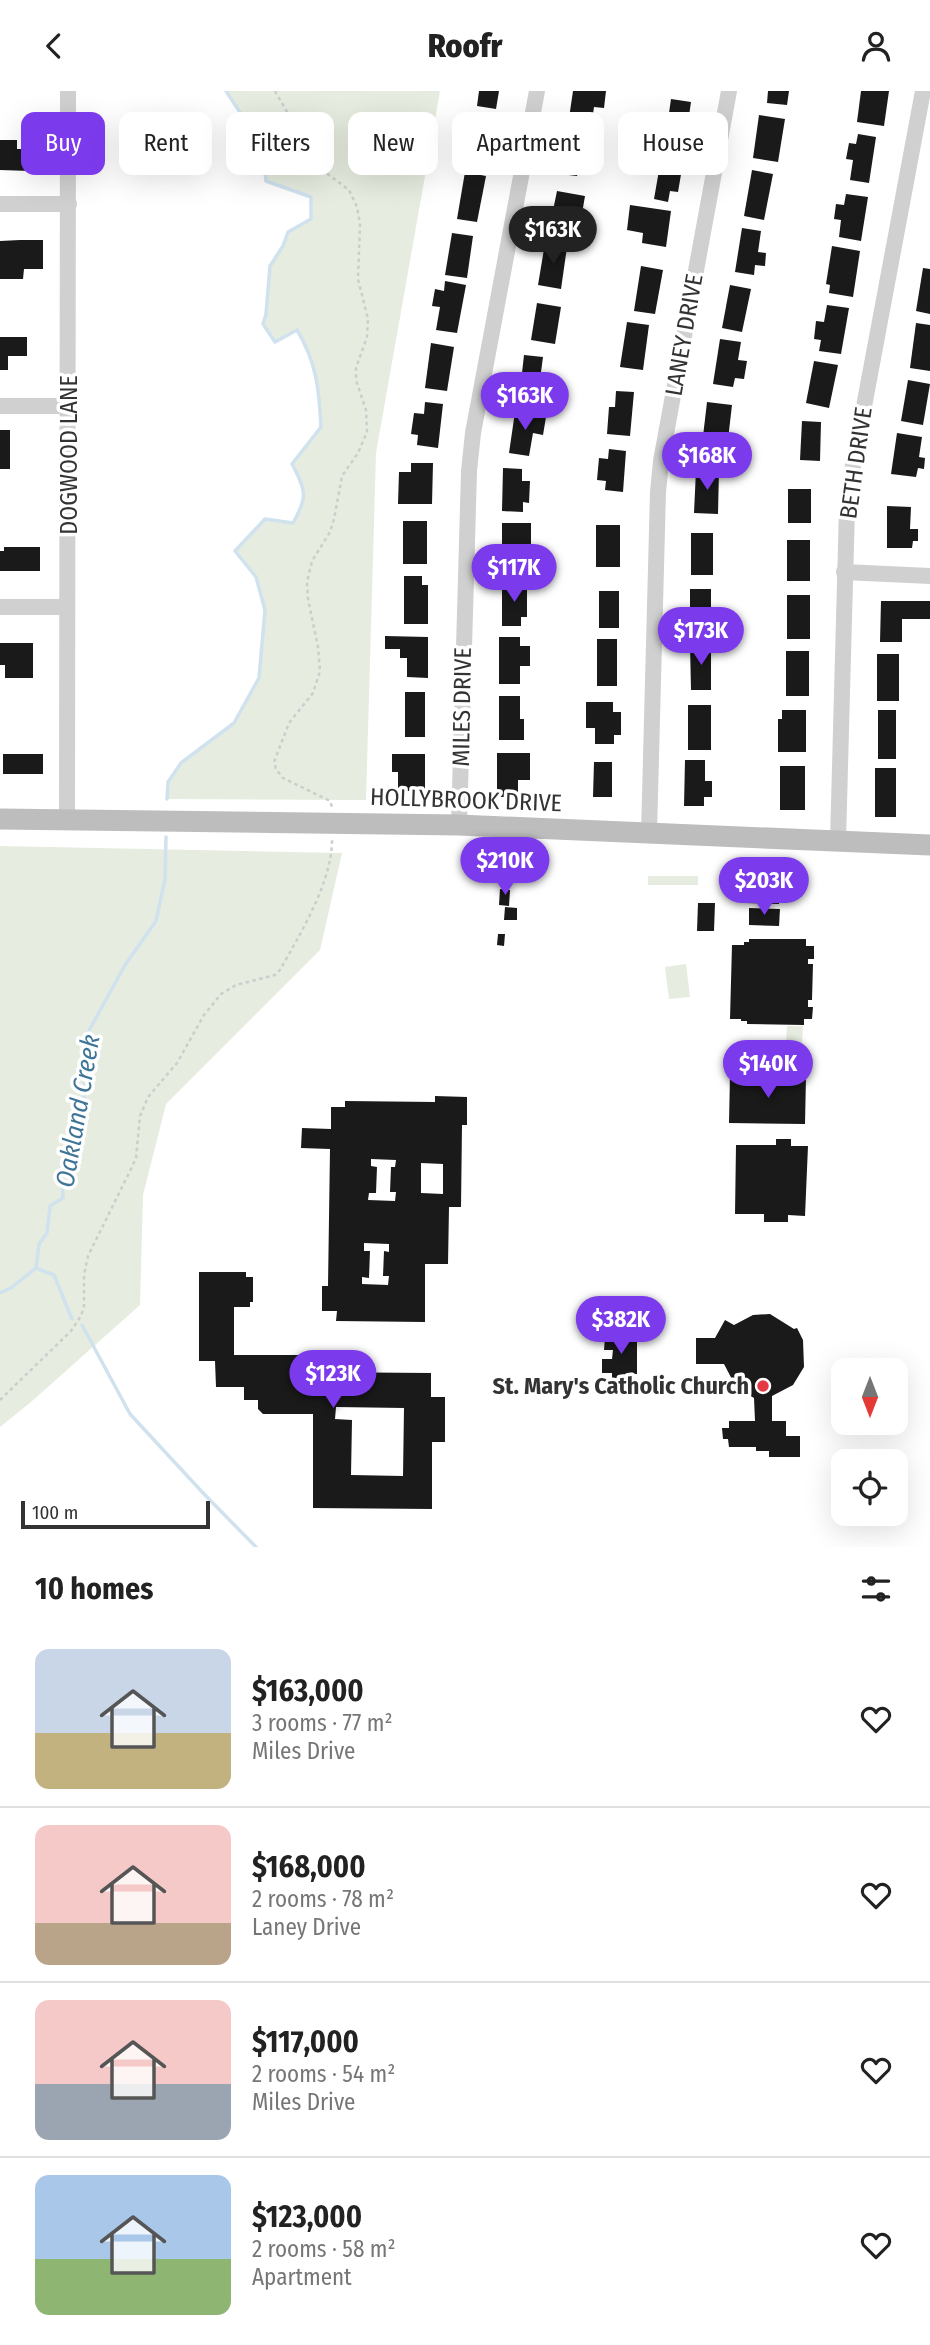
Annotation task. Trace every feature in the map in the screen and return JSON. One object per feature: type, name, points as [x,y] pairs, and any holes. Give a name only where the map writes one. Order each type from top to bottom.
[{"type":"main road","name":"HOLLYBROOK DRIVE","points":[[0,819],[459,824],[930,845]]},
{"type":"street","name":"DOGWOOD LANE","points":[[67,819],[68,91]]},
{"type":"street","name":"MILES DRIVE","points":[[459,824],[469,471],[537,91]]},
{"type":"street","name":"LANEY DRIVE","points":[[649,833],[661,461],[729,91]]},
{"type":"street","name":"BETH DRIVE","points":[[838,841],[844,572],[851,476],[923,91]]},
{"type":"street","points":[[0,204],[69,204]]},
{"type":"street","points":[[0,405],[69,406]]},
{"type":"street","points":[[844,572],[930,576]]},
{"type":"street","points":[[0,607],[67,607]]},
{"type":"path","points":[[275,91],[314,159],[325,172],[349,190],[360,215],[358,279],[368,328],[356,368],[356,380],[366,410],[367,432],[358,453],[342,476],[330,532],[312,561],[308,574],[306,588],[320,671],[313,693],[289,723],[274,762],[283,778],[330,801],[332,806]]},
{"type":"path","points":[[0,1400],[71,1331],[81,1317],[88,1256],[131,1169],[143,1104],[177,1063],[204,1015],[221,994],[236,985],[275,975],[280,970],[322,886],[330,861],[332,836]]},
{"type":"shaded area","points":[[226,91],[440,91],[436,112],[348,112],[348,175],[425,175],[376,453],[366,800],[167,799],[168,782],[181,763],[234,723],[259,678],[265,610],[256,577],[235,551],[265,519],[293,523],[303,500],[303,493],[292,464],[321,427],[316,377],[309,353],[297,330],[275,342],[263,324],[270,266],[283,246],[288,232],[311,219],[311,198],[266,181],[265,175],[334,175],[334,112],[240,112]]},
{"type":"shaded area","points":[[0,846],[342,853],[320,950],[166,1104],[143,1195],[140,1305],[0,1427]]},
{"type":"shaded area","points":[[648,876],[698,876],[698,885],[648,885]]},
{"type":"shaded area","points":[[686,964],[690,997],[669,999],[665,967]]},
{"type":"shaded area","points":[[787,1026],[803,1026],[802,1045],[798,1049],[786,1045]]},
{"type":"building","points":[[479,91],[499,91],[496,109],[477,106]]},
{"type":"building","points":[[573,91],[606,91],[604,108],[594,107],[593,112],[570,112]]},
{"type":"building","points":[[768,91],[789,91],[787,105],[767,103]]},
{"type":"building","points":[[861,91],[889,91],[884,126],[857,122]]},
{"type":"building","points":[[671,99],[691,102],[690,112],[669,112]]},
{"type":"building","points":[[759,115],[785,119],[778,162],[753,158]]},
{"type":"building","points":[[858,134],[876,137],[869,183],[850,180],[853,160],[846,159],[849,143],[856,144]]},
{"type":"building","points":[[0,140],[17,140],[17,149],[21,149],[21,171],[0,170]]},
{"type":"building","points":[[752,170],[773,174],[764,220],[744,216]]},
{"type":"building","points":[[464,175],[486,176],[477,222],[457,219]]},
{"type":"building","points":[[658,175],[681,175],[678,192],[670,191],[668,202],[654,199]]},
{"type":"building","points":[[557,191],[585,196],[579,231],[550,225]]},
{"type":"building","points":[[846,194],[868,197],[861,241],[839,237],[841,220],[834,219],[836,204],[844,205]]},
{"type":"building","points":[[630,205],[671,211],[666,247],[642,243],[643,233],[627,230]]},
{"type":"building","points":[[742,228],[761,231],[758,252],[766,253],[765,266],[755,265],[754,275],[735,272]]},
{"type":"building","points":[[452,233],[473,236],[467,278],[445,275]]},
{"type":"building","points":[[43,240],[43,269],[24,269],[23,279],[0,279],[0,241]]},
{"type":"building","points":[[545,243],[567,247],[561,289],[538,285]]},
{"type":"building","points":[[832,246],[860,251],[853,297],[829,293],[830,285],[826,284]]},
{"type":"building","points":[[641,266],[663,270],[655,314],[634,311]]},
{"type":"building","points":[[923,268],[930,269],[930,314],[916,311]]},
{"type":"building","points":[[445,281],[466,285],[457,333],[436,330],[440,307],[432,306],[435,289],[444,291]]},
{"type":"building","points":[[730,285],[751,289],[742,332],[722,328]]},
{"type":"building","points":[[537,303],[561,307],[555,344],[531,340]]},
{"type":"building","points":[[827,305],[849,308],[841,354],[819,351],[821,340],[814,339],[816,321],[824,322]]},
{"type":"building","points":[[627,322],[649,325],[643,370],[620,367]]},
{"type":"building","points":[[916,323],[930,325],[930,371],[910,368]]},
{"type":"building","points":[[0,337],[27,337],[27,356],[8,356],[8,370],[0,370]]},
{"type":"building","points":[[720,339],[741,342],[738,360],[747,361],[744,379],[735,378],[733,387],[713,384]]},
{"type":"building","points":[[431,343],[454,347],[447,391],[425,388]]},
{"type":"building","points":[[524,355],[543,357],[537,402],[519,400]]},
{"type":"building","points":[[814,361],[838,365],[829,408],[806,403]]},
{"type":"building","points":[[908,380],[930,384],[923,425],[901,421]]},
{"type":"building","points":[[616,391],[634,392],[630,436],[607,434],[609,407],[615,407]]},
{"type":"building","points":[[425,402],[443,404],[438,448],[417,445],[418,435],[411,434],[414,413],[424,414]]},
{"type":"building","points":[[707,402],[732,405],[727,448],[702,445]]},
{"type":"building","points":[[515,412],[546,417],[543,435],[533,433],[529,456],[509,453]]},
{"type":"building","points":[[802,421],[821,422],[820,461],[800,460]]},
{"type":"building","points":[[0,430],[10,430],[10,469],[0,469]]},
{"type":"building","points":[[897,433],[922,437],[919,457],[925,458],[924,469],[918,468],[916,477],[891,474]]},
{"type":"building","points":[[609,449],[626,451],[623,492],[605,490],[606,481],[597,480],[599,458],[608,459]]},
{"type":"building","points":[[411,463],[433,463],[432,504],[398,504],[399,472],[411,472]]},
{"type":"building","points":[[503,468],[522,469],[522,481],[530,481],[529,503],[523,502],[523,512],[502,511]]},
{"type":"building","points":[[696,470],[719,470],[718,514],[694,513]]},
{"type":"building","points":[[788,489],[811,489],[811,523],[788,523]]},
{"type":"building","points":[[887,506],[911,507],[910,529],[918,529],[918,541],[913,541],[912,548],[887,548]]},
{"type":"building","points":[[403,521],[427,521],[427,564],[403,564]]},
{"type":"building","points":[[502,523],[531,523],[531,567],[502,567]]},
{"type":"building","points":[[596,525],[620,525],[620,567],[596,567]]},
{"type":"building","points":[[691,533],[713,533],[713,575],[691,575]]},
{"type":"building","points":[[787,540],[810,540],[810,581],[787,581]]},
{"type":"building","points":[[4,547],[40,547],[40,571],[0,571],[0,551],[4,551]]},
{"type":"building","points":[[404,576],[422,576],[422,585],[428,585],[428,624],[404,624]]},
{"type":"building","points":[[502,583],[527,583],[527,617],[521,617],[521,626],[502,626]]},
{"type":"building","points":[[690,589],[711,589],[711,633],[690,633]]},
{"type":"building","points":[[599,591],[619,591],[619,628],[599,628]]},
{"type":"building","points":[[787,595],[810,595],[810,639],[787,639]]},
{"type":"building","points":[[881,601],[930,601],[930,619],[902,619],[902,642],[880,642]]},
{"type":"building","points":[[385,636],[428,637],[428,678],[407,677],[407,658],[400,658],[400,649],[385,649]]},
{"type":"building","points":[[499,637],[520,637],[520,646],[530,646],[530,666],[520,666],[520,684],[499,684]]},
{"type":"building","points":[[597,639],[617,639],[617,686],[597,686]]},
{"type":"building","points":[[0,643],[33,643],[33,678],[5,678],[5,665],[0,665]]},
{"type":"building","points":[[690,644],[711,644],[711,690],[691,690]]},
{"type":"building","points":[[786,651],[809,651],[809,696],[786,696]]},
{"type":"building","points":[[877,654],[899,654],[899,701],[877,701]]},
{"type":"building","points":[[405,692],[425,692],[425,737],[405,737]]},
{"type":"building","points":[[499,696],[520,696],[524,740],[499,740]]},
{"type":"building","points":[[586,702],[613,702],[613,712],[621,712],[621,735],[614,735],[614,744],[595,744],[595,728],[586,728]]},
{"type":"building","points":[[688,705],[711,705],[711,750],[688,750]]},
{"type":"building","points":[[782,710],[806,710],[806,752],[778,752],[778,719],[782,719]]},
{"type":"building","points":[[878,710],[896,710],[896,759],[878,759]]},
{"type":"building","points":[[497,753],[530,753],[530,780],[518,780],[518,797],[497,797]]},
{"type":"building","points":[[3,754],[43,754],[43,774],[3,774]]},
{"type":"building","points":[[392,754],[425,754],[425,791],[398,791],[398,772],[392,772]]},
{"type":"building","points":[[685,760],[705,760],[705,781],[712,781],[712,797],[704,797],[704,806],[684,806]]},
{"type":"building","points":[[594,762],[612,762],[612,797],[593,797]]},
{"type":"building","points":[[780,766],[805,766],[805,810],[780,810]]},
{"type":"building","points":[[875,768],[896,768],[896,817],[875,817]]},
{"type":"building","points":[[745,887],[779,887],[779,904],[744,903]]},
{"type":"building","points":[[500,889],[510,890],[509,906],[499,905]]},
{"type":"building","points":[[698,903],[715,903],[714,931],[697,931]]},
{"type":"building","points":[[505,907],[517,908],[517,920],[504,920]]},
{"type":"building","points":[[749,908],[780,909],[779,926],[749,925]]},
{"type":"building","points":[[498,934],[505,934],[504,946],[497,945]]},
{"type":"building","points":[[749,939],[806,939],[806,946],[814,946],[814,959],[808,959],[808,964],[813,964],[812,1000],[808,1000],[808,1007],[813,1007],[812,1019],[804,1019],[804,1025],[747,1024],[747,1021],[741,1019],[730,1019],[732,945],[744,945]]},
{"type":"building","points":[[730,1075],[806,1076],[805,1124],[729,1123]]},
{"type":"building","points":[[435,1096],[467,1097],[467,1125],[462,1125],[461,1207],[449,1207],[448,1264],[425,1264],[425,1322],[336,1321],[337,1311],[322,1311],[322,1286],[328,1286],[330,1149],[301,1148],[302,1128],[331,1129],[331,1107],[345,1107],[345,1101],[435,1102]],"holes":[[[371,1159],[396,1160],[395,1167],[391,1167],[390,1192],[396,1192],[395,1201],[368,1200],[369,1193],[376,1193],[377,1167],[371,1166]],[[421,1163],[443,1164],[443,1194],[421,1193]],[[364,1243],[389,1244],[389,1252],[384,1251],[383,1276],[389,1276],[388,1285],[362,1284],[362,1277],[369,1278],[370,1251],[364,1251]]]},
{"type":"building","points":[[776,1139],[791,1139],[791,1146],[808,1146],[805,1216],[788,1215],[788,1222],[764,1222],[764,1214],[735,1214],[736,1145],[776,1145]]},
{"type":"building","points":[[199,1272],[246,1272],[246,1277],[253,1277],[253,1302],[250,1302],[250,1307],[234,1307],[234,1355],[307,1355],[307,1372],[431,1373],[431,1397],[445,1397],[445,1442],[432,1442],[432,1509],[313,1508],[313,1414],[263,1414],[258,1409],[258,1400],[244,1400],[244,1387],[216,1387],[215,1361],[199,1361]],"holes":[[[336,1407],[404,1408],[403,1476],[351,1475],[352,1420],[335,1419]]]},
{"type":"building","name":"St. Mary's Catholic Church","points":[[770,1314],[794,1329],[797,1328],[803,1340],[804,1367],[793,1385],[772,1396],[772,1421],[786,1421],[786,1436],[800,1436],[800,1457],[769,1457],[769,1451],[756,1451],[756,1447],[729,1447],[728,1439],[723,1439],[722,1428],[729,1428],[729,1421],[755,1421],[754,1398],[736,1387],[724,1364],[696,1364],[696,1338],[715,1338],[725,1320],[734,1325],[753,1315]]},
{"type":"building","points":[[614,1329],[625,1329],[624,1337],[637,1337],[637,1374],[625,1374],[625,1381],[612,1381],[612,1373],[602,1373],[602,1359],[612,1359],[613,1350],[604,1350],[605,1337],[613,1337]]},
{"type":"waterway","name":"Oakland Creek","points":[[167,799],[168,782],[181,763],[234,723],[259,678],[265,610],[256,577],[235,551],[265,519],[293,523],[301,506],[303,493],[292,464],[321,427],[316,377],[304,342],[297,330],[275,342],[263,324],[270,266],[283,246],[288,232],[311,219],[311,197],[266,181],[262,146],[226,91]]},
{"type":"waterway","name":"Oakland Creek","points":[[0,1293],[11,1288],[36,1268],[39,1244],[47,1233],[50,1206],[63,1198],[62,1183],[85,1093],[86,1036],[125,965],[156,921],[165,879],[166,837]]},
{"type":"waterway","points":[[36,1268],[54,1275],[72,1319]]},
{"type":"waterway","points":[[82,1325],[130,1414],[256,1547]]},
{"type":"place","name":"St. Mary's Catholic Church","points":[[763,1386]]}]
